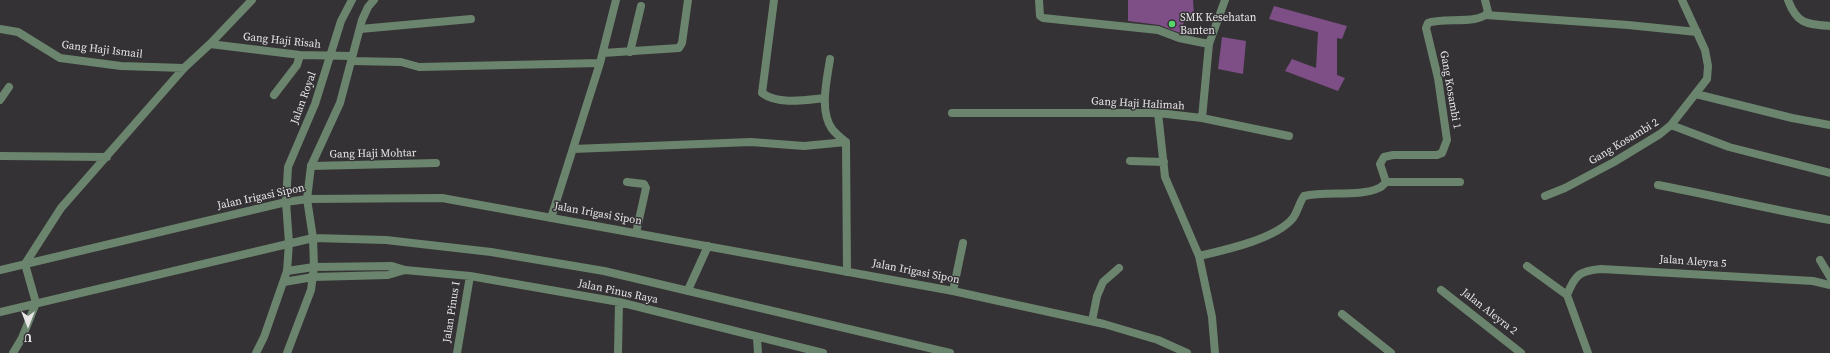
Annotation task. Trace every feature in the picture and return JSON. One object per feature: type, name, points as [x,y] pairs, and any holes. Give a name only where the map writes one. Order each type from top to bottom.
[{"type":"street","points":[[13,353],[22,338],[36,304],[25,264],[61,208],[107,158],[184,68],[210,44],[252,0]]},
{"type":"street","name":"Jalan Royal","points":[[256,353],[264,337],[287,271],[289,241],[286,204],[288,167],[315,104],[341,21],[352,0]]},
{"type":"street","points":[[287,353],[311,290],[313,277],[313,237],[307,201],[311,166],[340,103],[360,30],[368,7],[374,0]]},
{"type":"street","points":[[551,218],[603,53],[616,0]]},
{"type":"street","points":[[603,53],[679,48],[682,43],[688,0]]},
{"type":"street","points":[[774,0],[762,93],[764,96],[771,98],[789,100],[826,98]]},
{"type":"street","points":[[1039,0],[1040,16],[1043,18],[1158,30],[1179,38],[1209,44]]},
{"type":"street","points":[[1202,118],[1209,44],[1225,0]]},
{"type":"street","points":[[1485,0],[1488,12],[1486,15],[1628,25],[1697,32]]},
{"type":"street","name":"Gang Kosambi 2","points":[[1545,196],[1565,188],[1614,162],[1660,134],[1671,125],[1696,94],[1706,79],[1708,66],[1705,50],[1682,0]]},
{"type":"street","points":[[1788,0],[1792,12],[1799,20],[1830,26]]},
{"type":"street","points":[[630,52],[641,6]]},
{"type":"street","name":"Gang Kosambi 1","points":[[1386,182],[1380,164],[1384,157],[1393,155],[1437,155],[1442,153],[1448,140],[1438,78],[1426,28],[1427,25],[1436,20],[1477,19],[1486,15]]},
{"type":"street","points":[[360,30],[471,19]]},
{"type":"street","name":"Gang Haji Ismail","points":[[0,29],[18,32],[60,58],[121,66],[184,68]]},
{"type":"street","name":"Gang Haji Risah","points":[[210,44],[300,55],[401,62],[419,67],[600,63]]},
{"type":"street","points":[[274,95],[297,65],[300,55]]},
{"type":"street","points":[[830,59],[826,98],[827,114],[831,128],[846,142],[848,242],[847,272]]},
{"type":"street","points":[[0,100],[9,87]]},
{"type":"street","points":[[1696,94],[1792,118],[1830,125]]},
{"type":"street","name":"Gang Haji Halimah","points":[[952,113],[1158,113],[1202,118],[1289,136]]},
{"type":"street","points":[[1158,113],[1165,176],[1199,256],[1212,317],[1215,353]]},
{"type":"street","points":[[1671,125],[1687,133],[1740,151],[1830,173]]},
{"type":"street","points":[[573,149],[751,142],[804,146],[846,142]]},
{"type":"street","points":[[0,156],[107,158]]},
{"type":"street","points":[[1130,160],[1164,162]]},
{"type":"street","name":"Gang Haji Mohtar","points":[[311,166],[436,163]]},
{"type":"street","points":[[627,182],[644,184],[646,188],[636,233]]},
{"type":"street","points":[[1199,256],[1239,245],[1268,234],[1292,220],[1304,196],[1333,192],[1376,190],[1381,188],[1386,182],[1460,182]]},
{"type":"street","points":[[1658,185],[1716,196],[1758,207],[1830,220]]},
{"type":"street","name":"Jalan Irigasi Sipon","points":[[0,270],[286,204],[307,201],[442,198],[953,291],[1092,321],[1158,340],[1187,353]]},
{"type":"street","points":[[0,312],[289,241],[313,237],[386,240],[491,252],[604,271],[950,353]]},
{"type":"street","points":[[953,291],[963,243]]},
{"type":"street","points":[[688,290],[708,246]]},
{"type":"street","points":[[1820,260],[1830,277]]},
{"type":"street","name":"Jalan Pinus Raya","points":[[287,271],[314,267],[392,266],[405,270],[470,276],[620,302],[757,338],[823,353]]},
{"type":"street","points":[[1527,266],[1567,295],[1588,353]]},
{"type":"street","points":[[1092,321],[1097,296],[1103,282],[1119,268]]},
{"type":"street","name":"Jalan Pinus Raya","points":[[284,282],[313,277],[388,275],[405,270]]},
{"type":"street","name":"Jalan Aleyra 5","points":[[1567,295],[1572,281],[1584,270],[1813,281],[1830,285]]},
{"type":"street","name":"Jalan Pinus I","points":[[457,353],[470,276]]},
{"type":"street","name":"Jalan Aleyra 2","points":[[1441,290],[1521,353]]},
{"type":"street","points":[[618,353],[620,302]]},
{"type":"street","points":[[1342,314],[1391,353]]},
{"type":"street","points":[[757,338],[758,353]]},
{"type":"building","points":[[1128,0],[1193,0],[1194,15],[1187,14],[1180,33],[1159,25],[1128,21]]},
{"type":"building","points":[[1274,6],[1347,26],[1342,39],[1337,38],[1337,75],[1345,78],[1338,91],[1285,71],[1292,59],[1316,68],[1318,32],[1269,19]]},
{"type":"building","points":[[1222,37],[1246,41],[1243,74],[1218,69]]},
{"type":"place","name":"SMK Kesehatan Banten","points":[[1172,24]]}]
